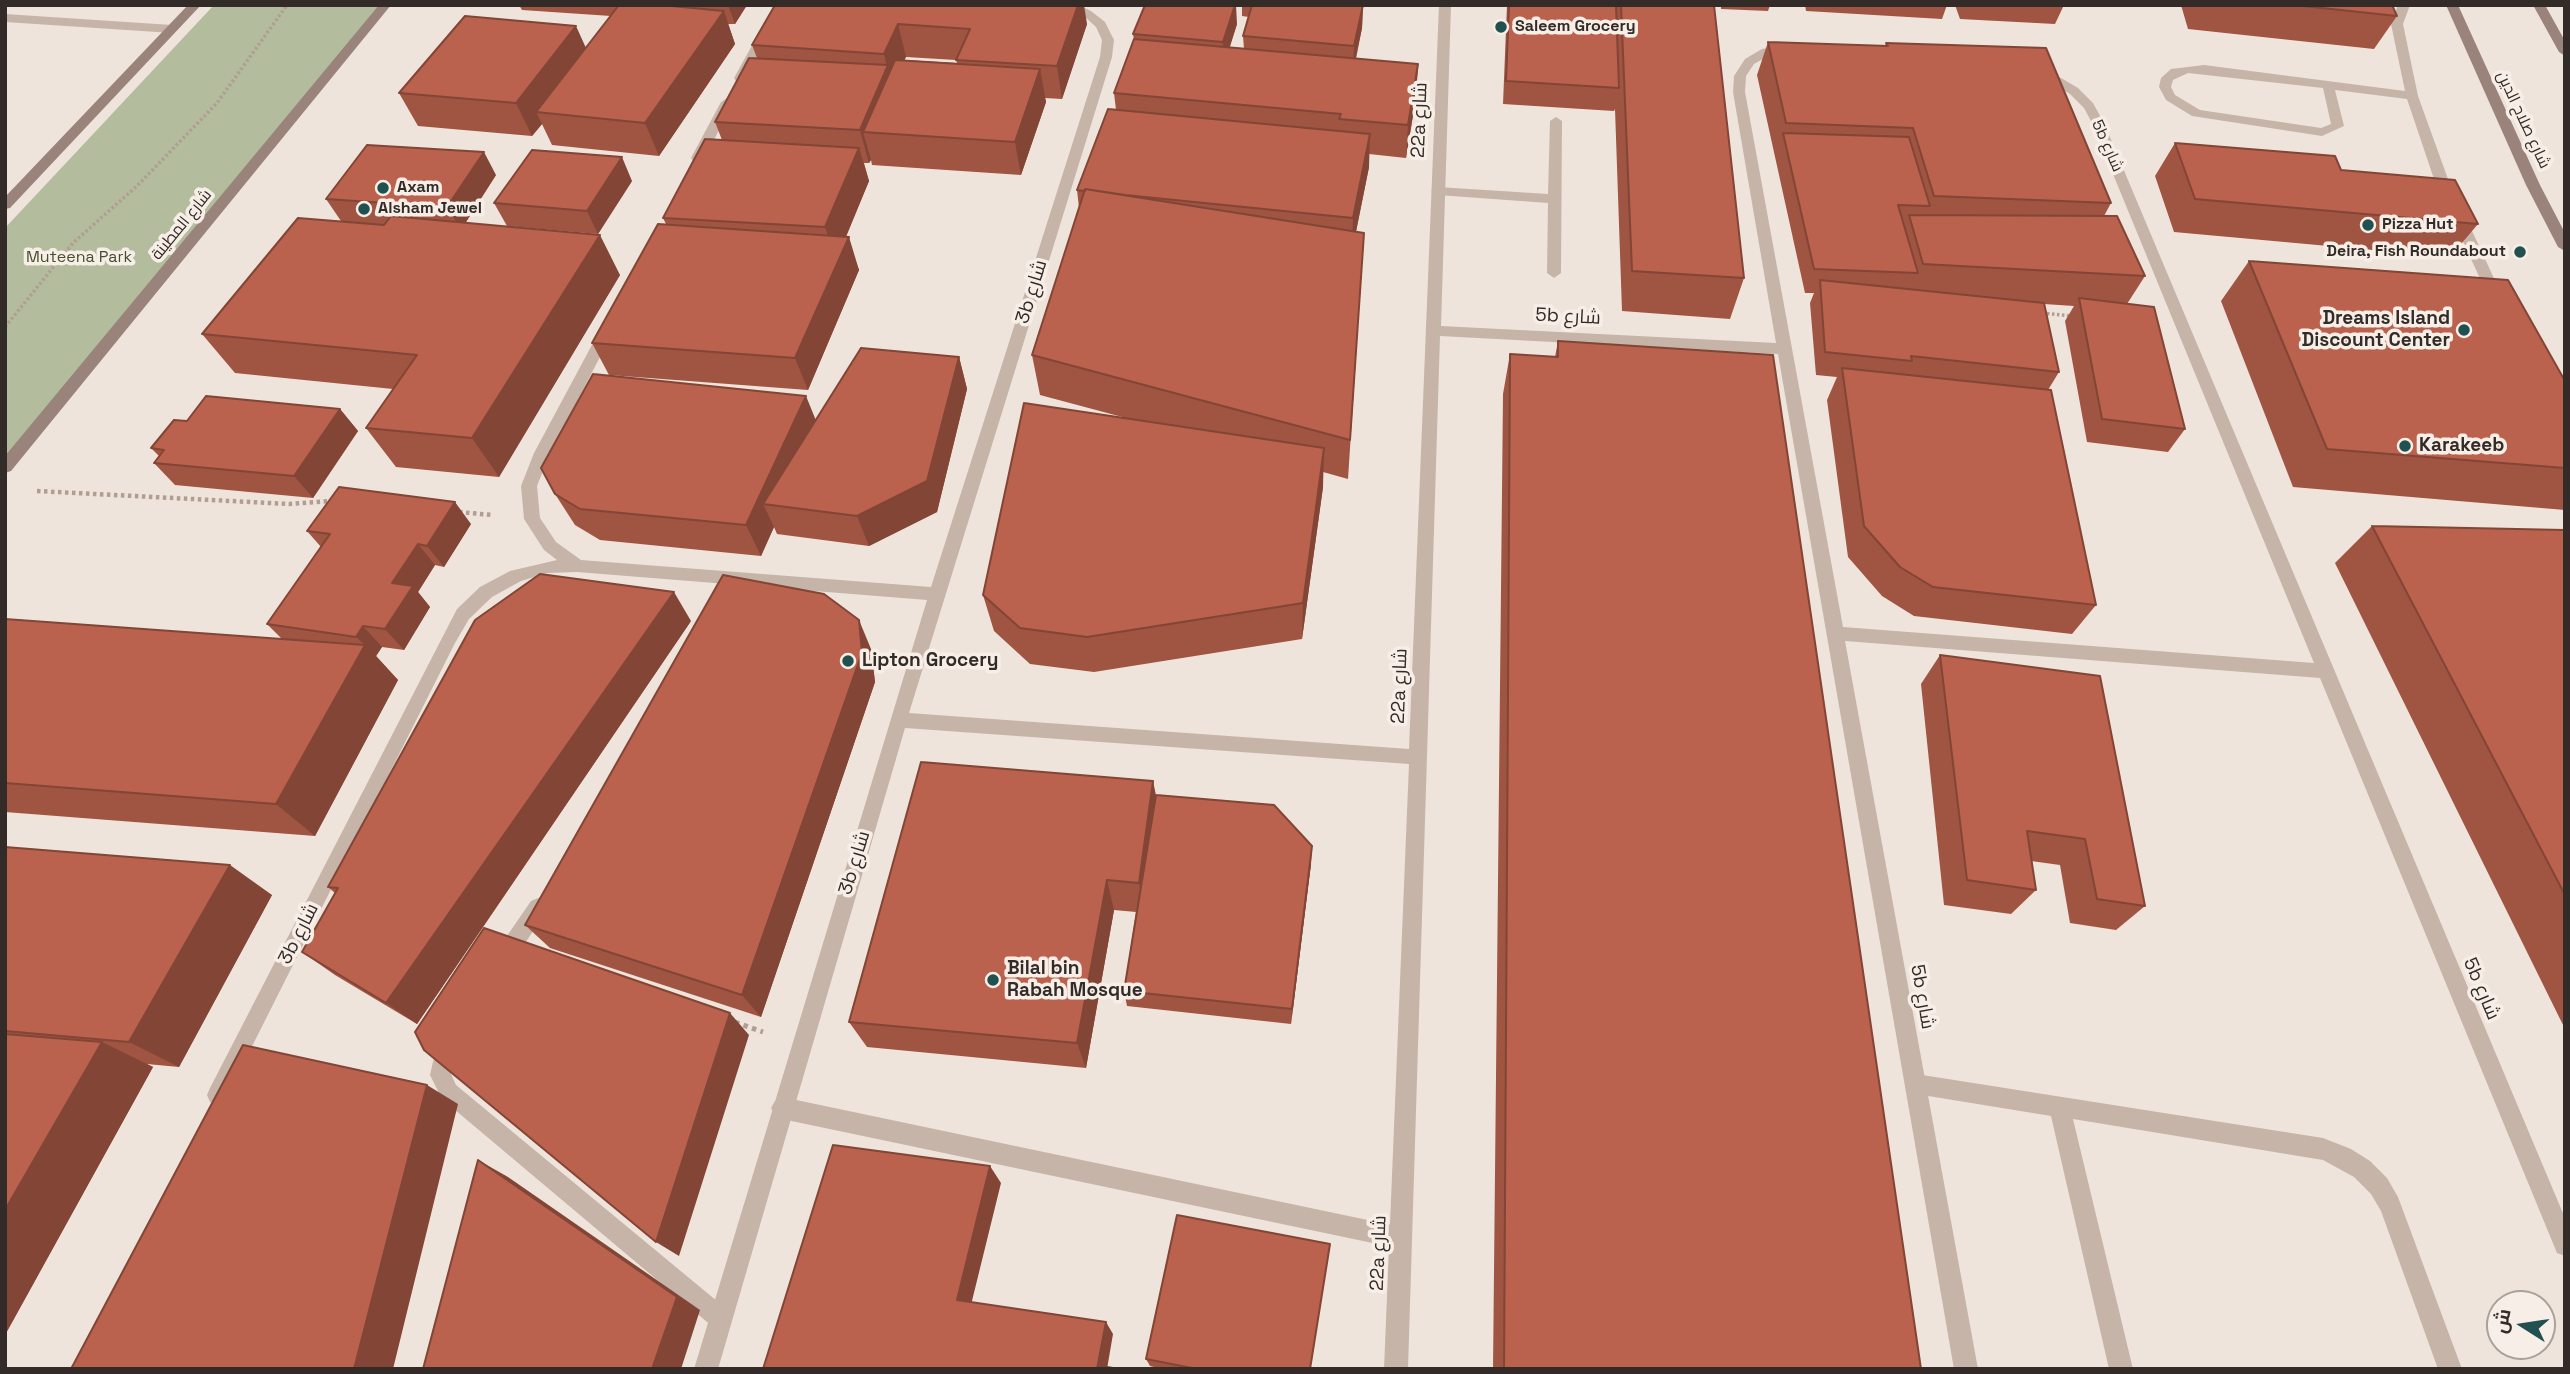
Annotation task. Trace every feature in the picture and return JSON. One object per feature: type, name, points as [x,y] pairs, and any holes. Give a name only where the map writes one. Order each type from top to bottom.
[{"type":"street","points":[[5,205],[195,5]]},
{"type":"street","name":"شارع المطينة","points":[[5,467],[385,5]]},
{"type":"street","points":[[689,175],[769,25],[797,5]]},
{"type":"street","name":"3b شارع","points":[[706,1369],[898,720],[1106,57],[1108,40],[1101,25],[1087,13],[1069,5]]},
{"type":"street","name":"22a شارع","points":[[1396,1369],[1445,5]]},
{"type":"street","points":[[2404,5],[2397,24],[2412,96],[2441,179],[2483,274],[2503,309]]},
{"type":"street","name":"شارع صلاح الدين","points":[[2452,5],[2533,185],[2565,247]]},
{"type":"street","points":[[2539,5],[2565,52]]},
{"type":"street","points":[[5,18],[172,29]]},
{"type":"street","name":"5b شارع","points":[[1804,45],[1766,52],[1749,62],[1740,76],[1739,92],[1966,1369]]},
{"type":"street","name":"5b شارع","points":[[2028,66],[2074,91],[2089,106],[2098,122],[2565,1245]]},
{"type":"street","points":[[2328,85],[2338,126],[2322,132],[2196,113],[2176,102],[2165,88],[2166,78],[2188,68],[2328,85],[2412,96]]},
{"type":"street","points":[[1554,273],[1556,121]]},
{"type":"street","points":[[1438,191],[1555,198]]},
{"type":"street","points":[[577,566],[550,546],[531,519],[529,486],[542,453],[612,320]]},
{"type":"street","name":"5b شارع","points":[[1433,331],[1785,349]]},
{"type":"street","name":"3b شارع","points":[[210,1109],[463,614],[486,592],[516,576],[547,567],[577,566],[937,594]]},
{"type":"street","points":[[735,603],[749,580]]},
{"type":"street","points":[[1835,632],[2326,671]]},
{"type":"street","points":[[898,720],[1418,757]]},
{"type":"street","points":[[491,977],[550,888]]},
{"type":"street","points":[[456,1029],[444,1049],[440,1075],[449,1092],[721,1319]]},
{"type":"street","points":[[1916,1084],[2323,1149],[2343,1157],[2362,1169],[2379,1186],[2390,1205],[2450,1369]]},
{"type":"street","points":[[2059,1107],[2121,1369]]},
{"type":"street","points":[[782,1108],[1401,1238]]},
{"type":"path","points":[[5,327],[73,243],[137,186],[217,103],[286,5]]},
{"type":"path","points":[[2033,313],[2074,316]]},
{"type":"path","points":[[32,491],[289,504],[342,500]]},
{"type":"path","points":[[450,511],[531,519]]},
{"type":"path","points":[[723,1018],[802,1045]]},
{"type":"green space","name":"Muteena Park","points":[[214,5],[381,5],[5,465],[5,228]]},
{"type":"building","points":[[619,5],[661,5],[724,11],[645,123],[536,112]]},
{"type":"building","points":[[775,5],[1078,5],[1057,66],[956,60],[970,29],[898,24],[884,54],[752,45]]},
{"type":"building","points":[[1145,5],[1235,5],[1223,42],[1133,34]]},
{"type":"building","points":[[1252,5],[1363,5],[1354,46],[1243,36]]},
{"type":"building","points":[[1509,5],[1616,5],[1619,88],[1506,81]]},
{"type":"building","points":[[1621,5],[1714,5],[1744,278],[1632,271]]},
{"type":"building","points":[[2294,5],[2392,5],[2397,16]]},
{"type":"building","points":[[465,16],[576,26],[516,103],[399,93]]},
{"type":"building","points":[[1134,39],[1418,64],[1408,125],[1339,119],[1341,114],[1114,93]]},
{"type":"building","points":[[1768,42],[2046,48],[2111,203],[1934,196],[1913,128],[1786,123]]},
{"type":"building","points":[[749,58],[888,65],[860,130],[715,122]]},
{"type":"building","points":[[895,60],[1040,69],[1015,142],[863,132]]},
{"type":"building","points":[[1108,109],[1370,134],[1353,218],[1077,190]]},
{"type":"building","points":[[1783,133],[1909,137],[1930,206],[1898,205],[1918,273],[1814,269]]},
{"type":"building","points":[[705,139],[859,148],[825,227],[663,218]]},
{"type":"building","points":[[2175,143],[2335,156],[2341,170],[2455,180],[2478,224],[2195,199]]},
{"type":"building","points":[[367,145],[484,152],[447,207],[326,199]]},
{"type":"building","points":[[532,150],[622,157],[587,211],[494,203]]},
{"type":"building","points":[[1085,189],[1364,233],[1350,440],[1032,355]]},
{"type":"building","points":[[1909,215],[2117,216],[2145,276],[1923,264]]},
{"type":"building","points":[[391,216],[600,235],[472,438],[366,428],[417,355],[202,334],[298,218],[384,225]]},
{"type":"building","points":[[658,224],[849,237],[795,358],[592,343]]},
{"type":"building","points":[[2249,261],[2508,280],[2565,381],[2565,468],[2327,449]]},
{"type":"building","points":[[1820,280],[2044,303],[2059,372],[1911,356],[1912,361],[1825,352]]},
{"type":"building","points":[[2079,298],[2154,307],[2185,429],[2102,419]]},
{"type":"building","points":[[1558,341],[1773,355],[1921,1369],[1504,1369],[1510,354],[1558,357]]},
{"type":"building","points":[[861,348],[959,357],[927,481],[857,516],[763,504]]},
{"type":"building","points":[[1842,368],[2051,390],[2096,605],[1933,587],[1900,567],[1864,526]]},
{"type":"building","points":[[593,374],[806,396],[746,525],[580,509],[555,494],[541,468]]},
{"type":"building","points":[[206,396],[340,409],[294,476],[154,463],[164,450],[151,448],[174,420],[187,421]]},
{"type":"building","points":[[1024,403],[1324,448],[1303,603],[1087,637],[1020,628],[983,595]]},
{"type":"building","points":[[339,487],[455,502],[427,546],[418,544],[392,583],[413,586],[385,629],[363,626],[356,637],[267,624],[330,534],[307,531]]},
{"type":"building","points":[[2372,526],[2565,530],[2565,895]]},
{"type":"building","points":[[540,574],[674,592],[386,1003],[302,952],[338,888],[328,887],[475,620]]},
{"type":"building","points":[[723,575],[824,594],[859,620],[862,653],[742,995],[525,925]]},
{"type":"building","points":[[5,619],[365,645],[276,804],[5,783]]},
{"type":"building","points":[[1940,655],[2100,676],[2145,906],[2097,899],[2085,839],[2027,831],[2036,890],[1967,880]]},
{"type":"building","name":"Bilal bin Rabah Mosque","points":[[921,762],[1153,781],[1139,883],[1107,880],[1077,1043],[849,1022]]},
{"type":"building","points":[[1156,795],[1274,805],[1312,846],[1292,1009],[1124,991]]},
{"type":"building","points":[[5,847],[230,865],[129,1042],[5,1031]]},
{"type":"building","points":[[484,928],[730,1013],[656,1242],[424,1050],[415,1032]]},
{"type":"building","points":[[5,1034],[102,1042],[5,1210]]},
{"type":"building","points":[[243,1045],[427,1085],[354,1369],[71,1369]]},
{"type":"building","points":[[833,1145],[990,1166],[957,1300],[1106,1322],[1097,1369],[763,1369]]},
{"type":"building","points":[[478,1160],[677,1297],[652,1369],[423,1369]]},
{"type":"building","points":[[1177,1215],[1330,1244],[1310,1369],[1197,1369],[1146,1359]]},
{"type":"place","name":"Saleem Grocery","points":[[1501,27]]},
{"type":"place","name":"Axam","points":[[383,188]]},
{"type":"place","name":"Alsham Jewel","points":[[364,209]]},
{"type":"place","name":"Pizza Hut","points":[[2368,225]]},
{"type":"place","name":"Deira, Fish Roundabout","points":[[2520,252]]},
{"type":"place","name":"Dreams Island Discount Center","points":[[2464,330]]},
{"type":"place","name":"Karakeeb","points":[[2405,446]]},
{"type":"place","name":"Lipton Grocery","points":[[848,661]]},
{"type":"place","name":"Bilal bin Rabah Mosque","points":[[993,980]]}]
